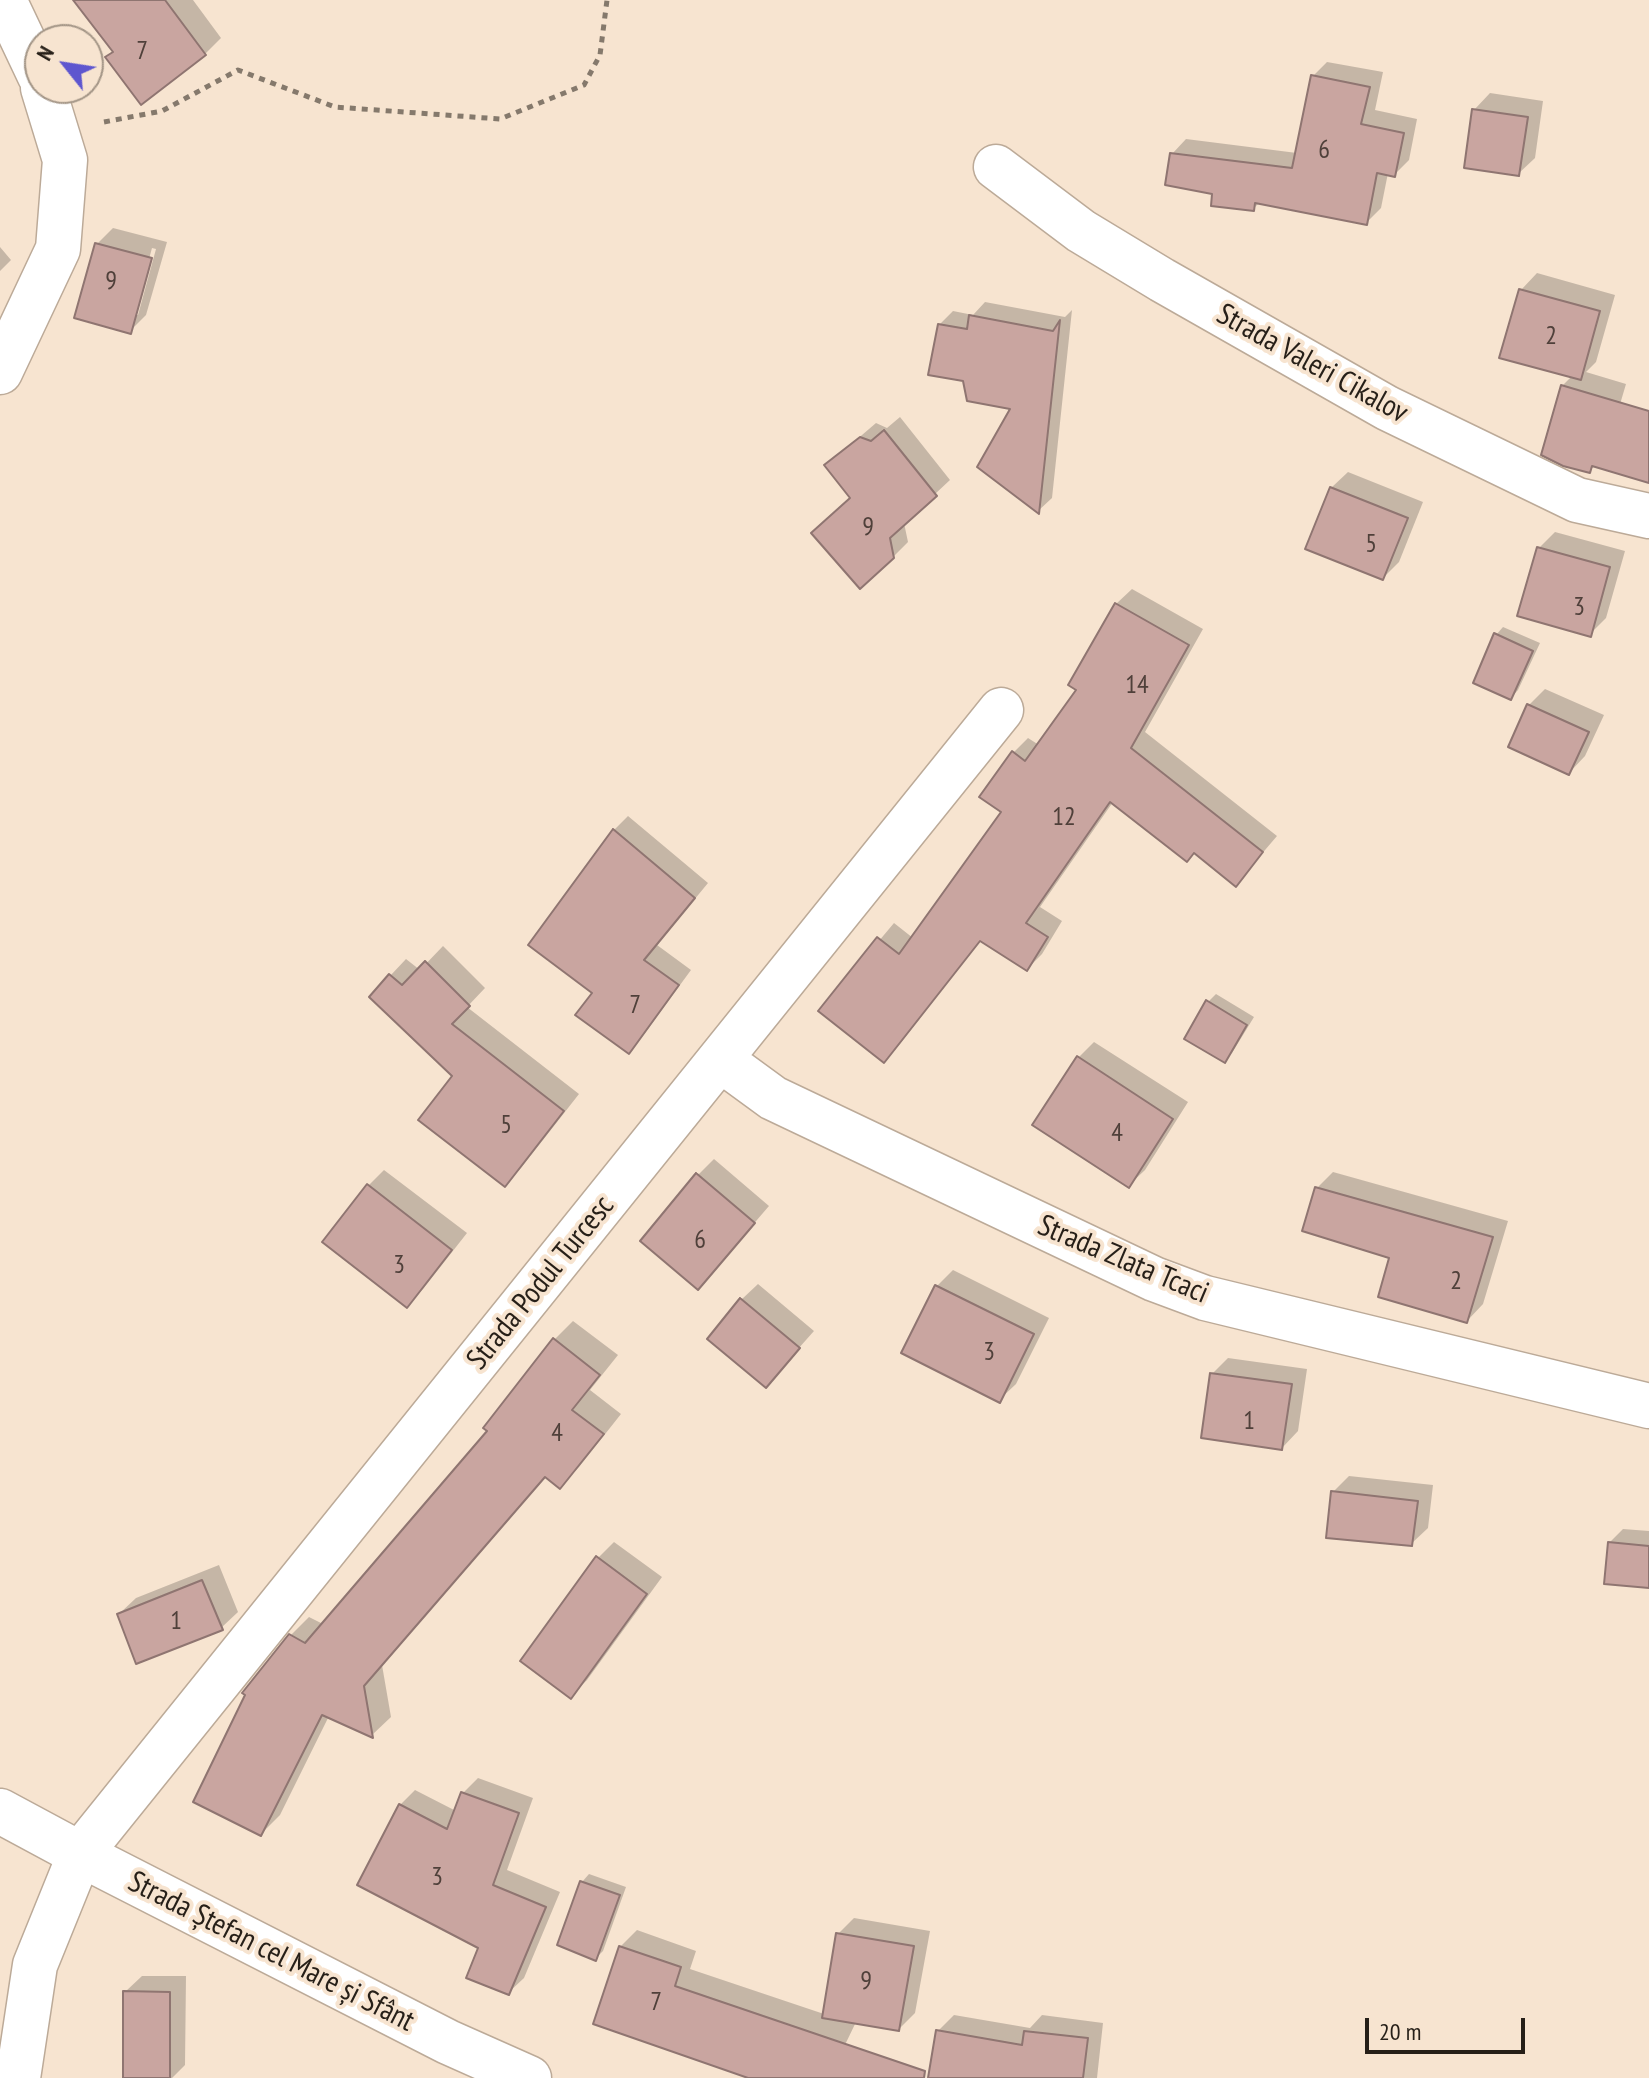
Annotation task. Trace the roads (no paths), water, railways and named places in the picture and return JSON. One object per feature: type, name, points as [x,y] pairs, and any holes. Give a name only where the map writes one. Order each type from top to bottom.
[{"type":"street","points":[[4,0],[24,42]]},
{"type":"street","points":[[0,372],[58,249],[65,160],[49,107]]},
{"type":"street","name":"Strada Valeri Cikalov","points":[[996,167],[1081,231],[1387,408],[1577,500],[1649,516]]},
{"type":"street","name":"Strada Podul Turcesc","points":[[18,2078],[35,1965],[80,1854],[1001,710]]},
{"type":"street","name":"Strada Zlata Tcaci","points":[[721,1060],[773,1098],[1154,1279],[1205,1298],[1649,1406]]},
{"type":"street","name":"Strada Ștefan cel Mare și Sfânt","points":[[9,1815],[448,2042],[529,2078]]}]
